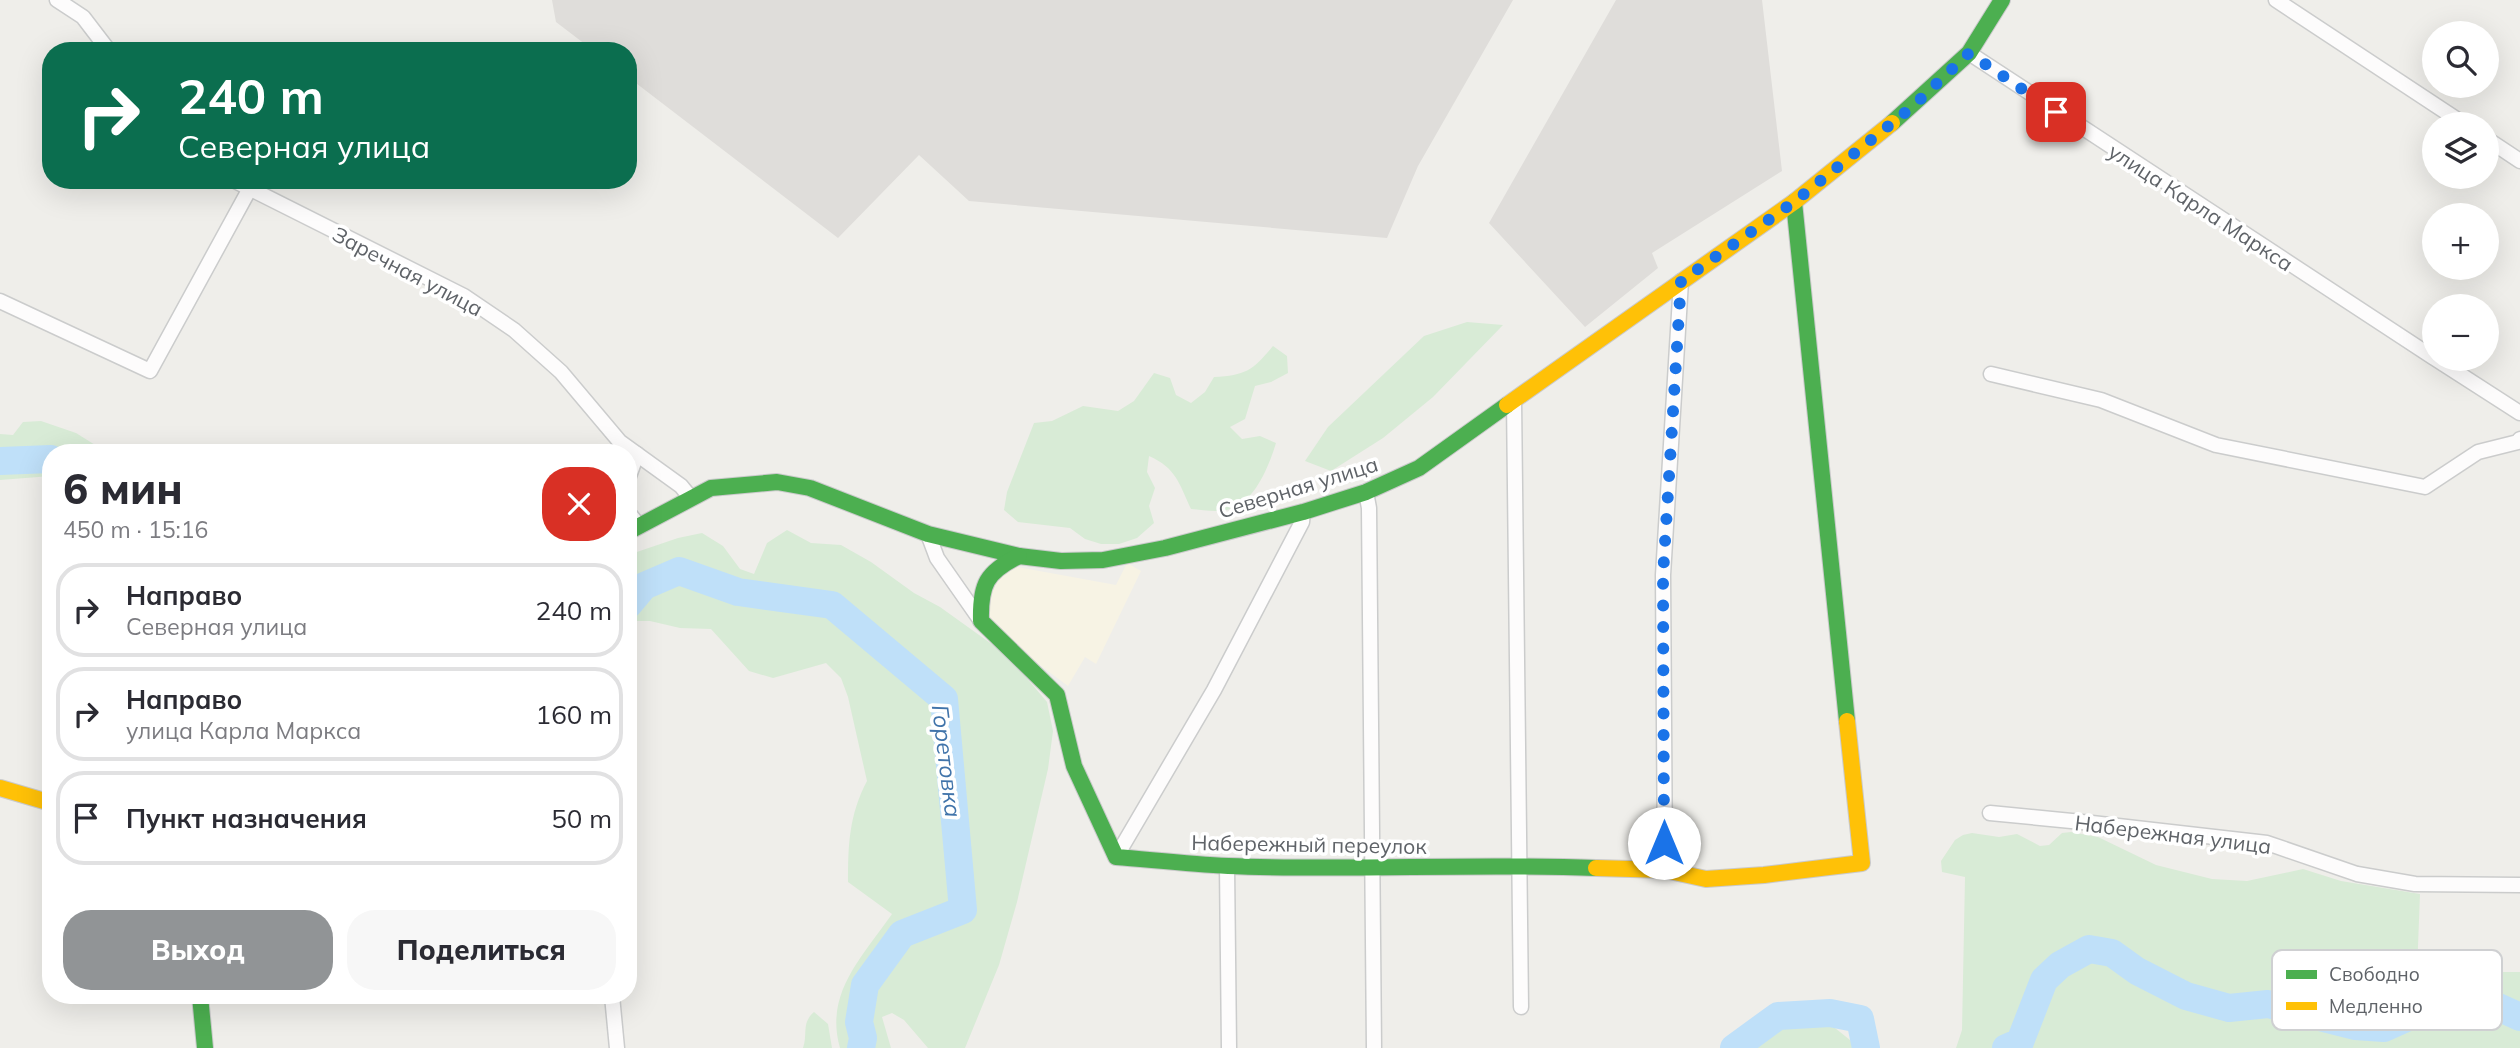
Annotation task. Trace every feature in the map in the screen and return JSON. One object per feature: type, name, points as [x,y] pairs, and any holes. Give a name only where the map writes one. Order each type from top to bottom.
[{"type":"street","points":[[57,0],[83,17],[101,42]]},
{"type":"street","name":"Северная улица","points":[[637,527],[711,488],[777,482],[810,488],[928,534],[1019,556],[1061,561],[1103,560],[1165,548],[1303,512],[1366,492],[1419,468],[1794,202],[1912,107],[1969,53],[2002,0]]},
{"type":"street","points":[[2276,0],[2446,112]]},
{"type":"street","name":"улица Карла Маркса","points":[[1969,53],[2422,349]]},
{"type":"street","points":[[2499,147],[2520,161]]},
{"type":"street","points":[[0,301],[150,371],[249,190]]},
{"type":"street","name":"Заречная улица","points":[[249,190],[464,296],[514,330],[561,372],[623,444]]},
{"type":"street","name":"Набережный переулок","points":[[1116,857],[1227,866],[1372,868],[1518,865],[1665,870],[1706,879],[1862,863],[1794,202]]},
{"type":"street","points":[[1665,870],[1663,575],[1681,281]]},
{"type":"street","name":"улица Карла Маркса","points":[[2455,371],[2520,413]]},
{"type":"street","points":[[1991,374],[2101,400],[2216,445],[2425,487],[2478,452],[2519,442]]},
{"type":"street","points":[[1514,401],[1521,1007]]},
{"type":"street","name":"Заречная улица","points":[[637,454],[681,486],[690,497]]},
{"type":"street","points":[[1366,492],[1369,508],[1374,1048]]},
{"type":"street","points":[[1116,857],[1214,690],[1303,522],[1303,512]]},
{"type":"street","points":[[928,534],[937,558],[981,621],[1057,695],[1074,766],[1116,857]]},
{"type":"street","points":[[981,621],[979,594],[990,575],[999,565],[1019,556]]},
{"type":"street","points":[[0,788],[42,800]]},
{"type":"street","name":"Набережная улица","points":[[1990,813],[2267,843],[2357,874],[2415,884],[2520,885]]},
{"type":"street","points":[[1227,866],[1229,1048]]},
{"type":"street","points":[[201,1004],[205,1048]]},
{"type":"street","points":[[613,1004],[617,1048]]},
{"type":"shaded area","points":[[552,0],[1513,0],[1418,166],[1387,238],[969,201],[919,155],[838,238],[637,84],[637,42],[582,42],[556,22]]},
{"type":"shaded area","points":[[1616,0],[1762,0],[1782,171],[1652,253],[1658,268],[1585,327],[1489,223]]},
{"type":"shaded area","points":[[1127,563],[1141,571],[1096,664],[1085,657],[1068,686],[985,621],[985,594],[1012,566],[1116,585]]},
{"type":"green space","points":[[1467,322],[1503,325],[1433,397],[1383,438],[1331,471],[1305,461],[1328,427],[1424,336]]},
{"type":"green space","points":[[1273,346],[1287,356],[1288,373],[1271,382],[1255,386],[1245,419],[1230,427],[1242,439],[1260,436],[1276,443],[1260,482],[1239,505],[1221,511],[1191,509],[1171,471],[1149,456],[1147,472],[1155,488],[1149,506],[1154,523],[1137,538],[1119,544],[1101,544],[1085,539],[1070,528],[1018,522],[1004,510],[1007,492],[1034,423],[1052,421],[1083,406],[1118,411],[1134,401],[1154,373],[1170,378],[1176,395],[1191,403],[1205,392],[1214,377],[1248,370]]},
{"type":"green space","points":[[41,421],[76,433],[94,444],[42,444],[42,477],[0,480],[0,434],[13,435],[23,422]]},
{"type":"green space","points":[[787,530],[811,543],[841,545],[871,562],[1007,655],[1047,702],[1053,731],[1048,769],[1017,902],[999,965],[965,1048],[928,1048],[904,1020],[892,1013],[882,1017],[891,1048],[840,1048],[836,1028],[842,993],[859,960],[892,914],[848,882],[851,830],[856,806],[867,781],[848,697],[841,678],[826,663],[773,678],[749,671],[711,629],[680,628],[637,621],[637,552],[702,533],[723,546],[740,569],[754,574],[767,543]]},
{"type":"green space","points":[[1972,833],[1999,837],[2017,834],[2040,846],[2049,845],[2062,833],[2098,837],[2156,865],[2212,879],[2247,881],[2303,869],[2341,881],[2420,894],[2418,950],[2272,950],[2272,1030],[2502,1030],[2502,972],[2520,972],[2520,1048],[1956,1048],[1962,1030],[1965,877],[1942,872],[1941,861],[1955,840],[1963,835]]},
{"type":"green space","points":[[814,1012],[828,1024],[832,1048],[803,1048],[806,1025]]},
{"type":"green space","points":[[1800,1017],[1835,1028],[1860,1048],[1751,1048],[1767,1030]]},
{"type":"waterway","name":"Горетовка","points":[[0,461],[42,459]]},
{"type":"waterway","name":"Горетовка","points":[[637,594],[644,586],[679,571],[738,592],[832,605],[944,699],[963,910],[902,934],[865,985],[859,1022],[863,1038],[861,1048]]},
{"type":"waterway","name":"Горетовка","points":[[2006,1048],[2020,1042],[2044,980],[2060,965],[2089,949],[2112,953],[2137,971],[2186,996],[2229,1008],[2272,1005]]},
{"type":"waterway","name":"Горетовка","points":[[2502,1009],[2520,1017]]},
{"type":"waterway","name":"Горетовка","points":[[1734,1048],[1778,1016],[1830,1013],[1860,1019],[1866,1048]]},
{"type":"traffic: fast","points":[[1892,123],[1969,53],[2002,0]]},
{"type":"traffic: fast","points":[[1794,202],[1847,721]]},
{"type":"traffic: fast","points":[[637,527],[711,488],[777,482],[810,488],[928,534],[1019,556],[1061,561],[1103,560],[1165,548],[1303,512],[1366,492],[1419,468],[1507,405]]},
{"type":"traffic: fast","points":[[1019,556],[999,568],[987,581],[982,598],[981,621],[1057,695],[1074,766],[1116,857],[1274,867],[1596,868]]},
{"type":"traffic: fast","points":[[201,1004],[205,1048]]},
{"type":"traffic: slow","points":[[1507,405],[1794,202],[1892,123]]},
{"type":"traffic: slow","points":[[1596,868],[1665,870],[1706,879],[1862,863],[1847,721]]},
{"type":"traffic: slow","points":[[0,788],[42,800]]},
{"type":"route","points":[[1664,843],[1663,575],[1681,281],[1794,202],[1912,107],[1969,53],[2056,112]]}]
